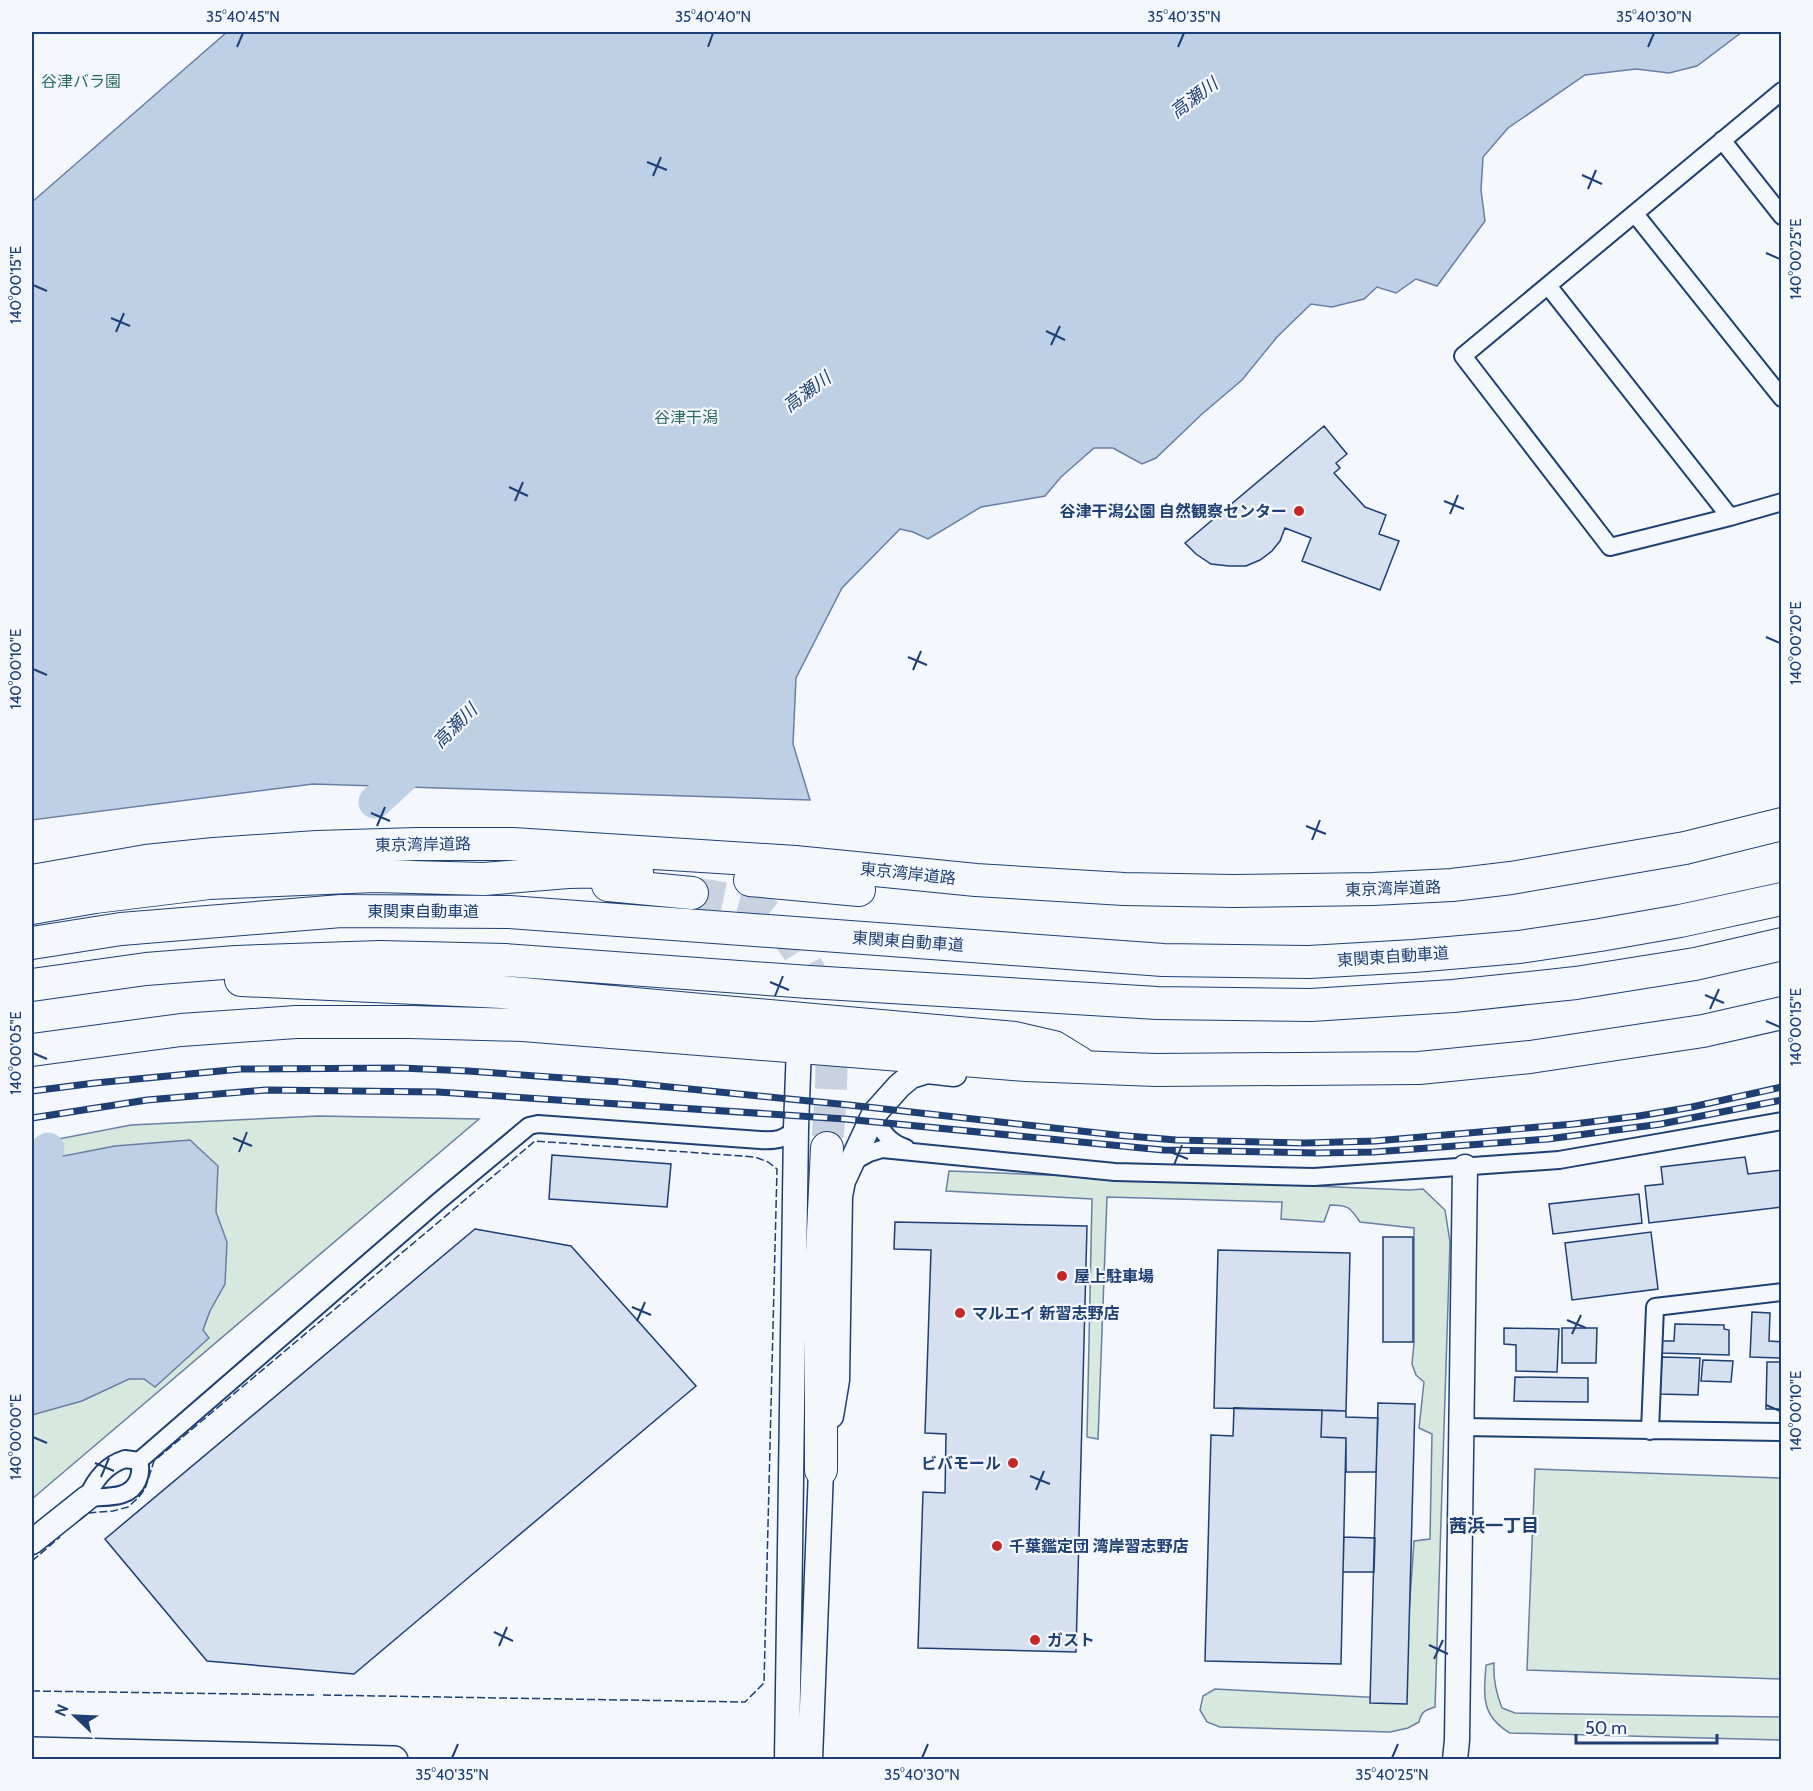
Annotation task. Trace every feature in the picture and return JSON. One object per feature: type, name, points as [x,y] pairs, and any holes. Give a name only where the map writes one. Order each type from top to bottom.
[{"type":"highway","name":"東京湾岸道路","points":[[32,881],[146,861],[214,854],[328,846],[513,844],[795,862],[976,880],[1124,889],[1299,891],[1452,885],[1511,878],[1685,848],[1782,824]]},
{"type":"highway","points":[[484,879],[568,872],[616,871],[787,883],[987,902],[1083,907],[1171,908],[1298,901],[1452,885]]},
{"type":"highway","points":[[32,908],[209,883],[375,876],[615,885],[692,893]]},
{"type":"highway","name":"東関東自動車道","points":[[32,943],[121,929],[341,911],[509,912],[1163,960],[1309,962],[1519,947],[1600,935],[1782,899]]},
{"type":"highway","points":[[32,985],[146,969],[236,962],[380,957],[505,960],[1157,1003],[1311,1005],[1453,996],[1576,983],[1695,964],[1782,944]]},
{"type":"highway","points":[[32,998],[184,981],[252,980],[502,992],[1015,1038],[1054,1047],[1091,1069]]},
{"type":"highway","points":[[32,1050],[182,1030],[296,1022],[410,1022],[523,1025],[1091,1069],[1419,1068],[1530,1057],[1645,1040],[1703,1031],[1782,1013]]},
{"type":"highway","points":[[741,1014],[776,1021],[788,1026],[795,1034],[799,1047]]},
{"type":"highway","points":[[821,1470],[821,1274],[839,1155]]},
{"type":"main road","points":[[32,1751],[394,1760]]},
{"type":"street","points":[[1782,91],[1549,287],[1463,356],[1610,548],[1782,502]]},
{"type":"street","points":[[1722,140],[1782,216]]},
{"type":"street","points":[[1635,214],[1782,398]]},
{"type":"street","points":[[1549,287],[1730,517]]},
{"type":"street","points":[[787,1760],[799,1047]]},
{"type":"street","points":[[839,1155],[899,1086],[911,1076],[927,1071],[986,1077],[1002,1075],[1026,1065]]},
{"type":"street","points":[[874,1114],[881,1130],[893,1143],[930,1154]]},
{"type":"street","points":[[839,1155],[869,1153],[882,1149],[1115,1172],[1314,1177],[1559,1160],[1782,1121]]},
{"type":"street","points":[[139,1461],[529,1126],[538,1124],[760,1140],[784,1139],[796,1128]]},
{"type":"street","points":[[760,1140],[782,1149],[788,1155],[796,1174]]},
{"type":"street","points":[[1455,1760],[1463,1427],[1466,1167]]},
{"type":"street","points":[[1650,1431],[1655,1307],[1782,1292]]},
{"type":"street","points":[[1463,1427],[1782,1432]]},
{"type":"street","points":[[32,1542],[87,1498],[101,1474],[116,1462],[131,1459],[139,1461]]},
{"type":"street","points":[[87,1498],[113,1497],[129,1492],[138,1479],[141,1467],[139,1461]]},
{"type":"street","points":[[810,1760],[821,1470]]},
{"type":"shaded area","points":[[319,1116],[479,1119],[32,1499],[32,1144],[131,1125]]},
{"type":"shaded area","points":[[949,1171],[1423,1189],[1445,1210],[1450,1242],[1435,1707],[1424,1712],[1419,1722],[1408,1728],[1390,1732],[1220,1727],[1207,1722],[1200,1710],[1203,1696],[1215,1689],[1403,1699],[1414,1541],[1430,1539],[1432,1434],[1419,1428],[1424,1382],[1416,1375],[1412,1364],[1414,1228],[1360,1222],[1351,1210],[1341,1206],[1330,1205],[1324,1222],[1281,1219],[1282,1202],[1107,1197],[1098,1439],[1087,1437],[1092,1199],[946,1191]]},
{"type":"shaded area","points":[[1535,1469],[1781,1478],[1781,1679],[1527,1670]]},
{"type":"shaded area","points":[[1494,1663],[1495,1686],[1502,1708],[1515,1713],[1781,1717],[1781,1740],[1510,1733],[1493,1719],[1486,1703],[1486,1665]]},
{"type":"water","name":"谷津干潟","points":[[227,32],[1742,32],[1697,66],[1669,73],[1636,69],[1585,75],[1508,128],[1483,157],[1481,190],[1485,221],[1437,286],[1416,279],[1396,293],[1377,287],[1364,299],[1332,307],[1311,304],[1277,337],[1242,380],[1156,458],[1142,464],[1113,448],[1094,448],[1061,477],[1045,496],[981,507],[928,539],[900,529],[842,588],[796,678],[793,744],[810,800],[313,784],[32,820],[32,202]]},
{"type":"water","points":[[190,1140],[218,1166],[216,1212],[227,1242],[225,1284],[210,1311],[203,1330],[209,1338],[155,1387],[144,1379],[129,1379],[82,1401],[32,1415],[32,1162],[115,1146]]},
{"type":"building","name":"谷津干潟公園 自然観察センター","points":[[1324,426],[1347,454],[1336,463],[1340,468],[1334,473],[1365,507],[1386,515],[1379,534],[1399,541],[1380,590],[1302,561],[1311,538],[1285,528],[1280,541],[1272,551],[1246,566],[1211,564],[1185,543]]},
{"type":"building","points":[[552,1155],[671,1164],[667,1207],[549,1199]]},
{"type":"building","points":[[1745,1157],[1748,1174],[1782,1170],[1782,1207],[1649,1223],[1645,1186],[1663,1184],[1661,1167]]},
{"type":"building","points":[[1639,1194],[1642,1223],[1553,1234],[1549,1204]]},
{"type":"building","name":"ビバモール","points":[[895,1222],[1087,1226],[1076,1652],[918,1648],[923,1492],[945,1493],[946,1434],[925,1433],[931,1250],[894,1249]]},
{"type":"building","points":[[475,1229],[571,1246],[696,1386],[354,1674],[207,1661],[105,1539]]},
{"type":"building","points":[[1651,1232],[1658,1289],[1572,1300],[1565,1243]]},
{"type":"building","points":[[1383,1237],[1413,1237],[1413,1342],[1383,1342]]},
{"type":"building","points":[[1218,1250],[1350,1253],[1346,1411],[1214,1408]]},
{"type":"building","points":[[1752,1312],[1770,1313],[1769,1341],[1782,1342],[1782,1358],[1750,1357]]},
{"type":"building","points":[[1675,1324],[1724,1325],[1724,1329],[1729,1330],[1729,1355],[1662,1353],[1662,1341],[1674,1341]]},
{"type":"building","points":[[1504,1328],[1559,1329],[1557,1372],[1516,1371],[1516,1345],[1504,1344]]},
{"type":"building","points":[[1562,1328],[1597,1328],[1596,1363],[1562,1363]]},
{"type":"building","points":[[1662,1357],[1700,1358],[1698,1395],[1660,1394]]},
{"type":"building","points":[[1703,1360],[1733,1361],[1731,1382],[1701,1381]]},
{"type":"building","points":[[1767,1362],[1782,1362],[1782,1409],[1766,1409]]},
{"type":"building","points":[[1515,1377],[1588,1378],[1588,1402],[1514,1401]]},
{"type":"building","points":[[1378,1403],[1415,1404],[1407,1704],[1370,1703]]},
{"type":"building","points":[[1234,1408],[1322,1410],[1321,1437],[1346,1438],[1341,1664],[1205,1661],[1211,1435],[1233,1436]]},
{"type":"building","points":[[1322,1410],[1346,1411],[1346,1417],[1378,1418],[1376,1472],[1346,1472],[1346,1438],[1321,1437]]},
{"type":"building","points":[[1344,1537],[1375,1538],[1374,1572],[1343,1572]]},
{"type":"waterway","name":"高瀬川","points":[[375,802],[426,755]]},
{"type":"waterway","name":"高瀬川","points":[[32,1166],[48,1149]]},
{"type":"tunnel","points":[[692,893],[740,902],[767,914],[786,934],[809,970],[827,1019],[830,1043],[831,1093],[827,1148]]},
{"type":"railway","points":[[32,1091],[241,1069],[401,1068],[620,1082],[1176,1140],[1305,1143],[1375,1141],[1574,1124],[1692,1107],[1782,1087]]},
{"type":"railway","points":[[32,1118],[147,1100],[266,1090],[438,1092],[845,1119],[1163,1150],[1317,1153],[1374,1152],[1548,1139],[1661,1124],[1782,1100]]},
{"type":"fence","points":[[80,1520],[88,1513],[128,1507],[145,1489],[154,1461],[535,1141],[755,1157],[768,1162],[777,1169],[764,1683],[745,1702],[320,1695]]},
{"type":"fence","points":[[32,1561],[60,1537]]},
{"type":"fence","points":[[32,1691],[314,1695]]},
{"type":"place","name":"谷津干潟公園 自然観察センター","points":[[1299,511]]},
{"type":"place","name":"屋上駐車場","points":[[1062,1276]]},
{"type":"place","name":"マルエイ 新習志野店","points":[[960,1313]]},
{"type":"place","name":"ビバモール","points":[[1013,1463]]},
{"type":"place","name":"千葉鑑定団 湾岸習志野店","points":[[997,1546]]},
{"type":"place","name":"ガスト","points":[[1035,1640]]},
{"type":"district","name":"茜浜一丁目","points":[[1494,1526]]},
{"type":"park label","name":"谷津バラ園","points":[[81,81]]}]
